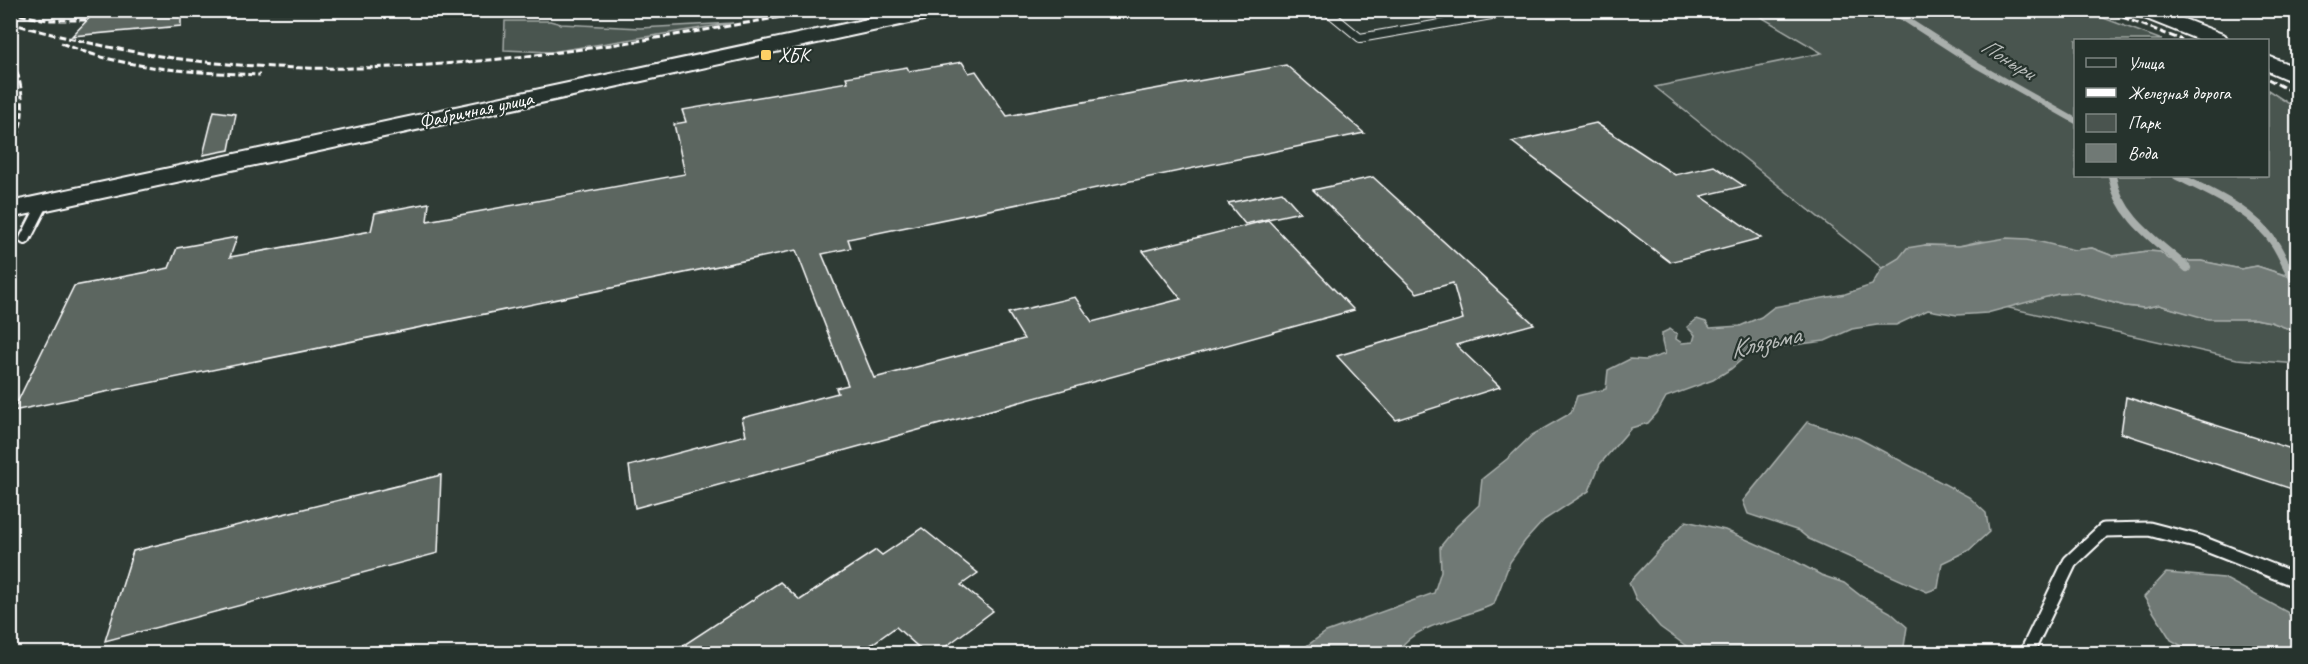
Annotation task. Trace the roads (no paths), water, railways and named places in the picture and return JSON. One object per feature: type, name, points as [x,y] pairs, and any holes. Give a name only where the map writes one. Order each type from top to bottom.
[{"type":"street","name":"Фабричная улица","points":[[10,210],[942,10]]},
{"type":"street","points":[[2141,10],[2214,39]]},
{"type":"street","points":[[2269,63],[2298,77]]},
{"type":"lane","points":[[1326,10],[1360,38],[1520,10]]},
{"type":"lane","points":[[25,239],[43,204]]},
{"type":"lane","points":[[2026,654],[2070,562],[2104,530],[2149,529],[2199,542],[2298,581]]},
{"type":"water","name":"Клязьма","points":[[2006,238],[2028,239],[2074,250],[2092,248],[2113,256],[2148,251],[2160,252],[2169,259],[2179,261],[2201,261],[2241,269],[2257,266],[2297,279],[2297,332],[2271,322],[2255,319],[2208,319],[2159,305],[2144,308],[2125,306],[2078,293],[2058,294],[1987,313],[1957,315],[1928,310],[1896,325],[1852,329],[1825,341],[1776,347],[1747,355],[1731,369],[1713,380],[1666,397],[1648,423],[1631,428],[1600,464],[1589,491],[1544,520],[1525,541],[1510,562],[1494,604],[1414,635],[1404,643],[1398,653],[1297,653],[1326,632],[1434,593],[1441,571],[1440,547],[1457,526],[1479,505],[1482,479],[1532,435],[1571,413],[1577,396],[1606,389],[1608,370],[1630,359],[1646,360],[1665,354],[1662,333],[1670,329],[1677,334],[1676,339],[1682,343],[1693,342],[1695,335],[1687,327],[1697,319],[1706,322],[1710,328],[1740,326],[1761,317],[1774,307],[1845,294],[1872,285],[1882,268],[1899,258],[1907,248],[1925,245],[1959,246]]},
{"type":"water","points":[[1807,422],[1858,438],[1969,497],[1986,513],[1989,532],[1969,550],[1942,563],[1938,588],[1927,592],[1809,539],[1799,531],[1748,514],[1743,501]]},
{"type":"water","points":[[1686,521],[1725,530],[1821,575],[1844,583],[1861,596],[1890,612],[1907,627],[1903,653],[1696,653],[1660,627],[1636,599],[1629,583]]},
{"type":"water","points":[[2166,573],[2224,578],[2287,612],[2297,626],[2297,653],[2194,653],[2171,640],[2144,597]]},
{"type":"waterway","name":"Поныри","points":[[1891,10],[1978,66],[2074,120]]},
{"type":"waterway","name":"Поныри","points":[[2112,177],[2116,191],[2131,217],[2152,239],[2187,268]]},
{"type":"waterway","name":"Поныри","points":[[2179,177],[2231,204],[2255,221],[2275,244],[2298,285]]},
{"type":"railway","points":[[10,23],[118,49],[172,58],[302,68],[377,68],[526,56],[600,47],[821,10]]},
{"type":"railway","points":[[2104,10],[2179,39]]},
{"type":"railway","points":[[10,13],[47,20],[88,20]]},
{"type":"railway","points":[[61,43],[85,52],[134,64],[184,71],[260,75]]},
{"type":"railway","points":[[10,53],[22,92],[22,118],[10,157]]},
{"type":"railway","points":[[2269,80],[2298,95]]},
{"type":"place","name":"ХБК","points":[[766,55]]}]
